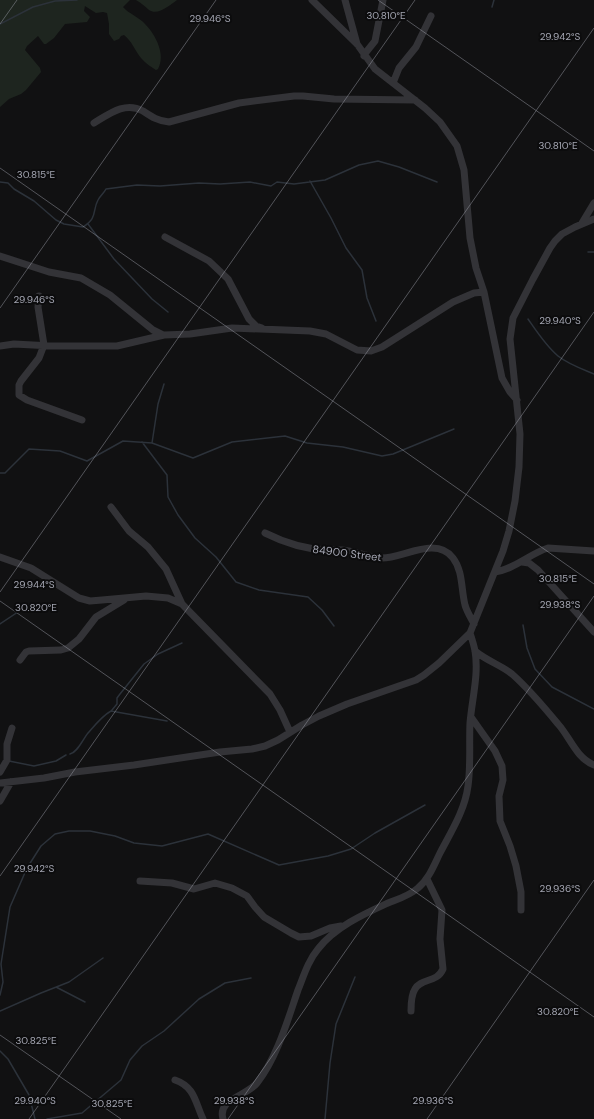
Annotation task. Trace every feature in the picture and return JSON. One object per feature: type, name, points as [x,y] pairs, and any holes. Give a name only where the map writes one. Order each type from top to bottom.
[{"type":"street","points":[[312,0],[357,44]]},
{"type":"street","points":[[345,0],[357,44],[364,56],[375,69],[416,100],[440,122],[457,146],[464,170],[470,238],[476,268],[484,292],[502,378],[510,392],[517,400]]},
{"type":"street","points":[[364,56],[375,41],[383,0]]},
{"type":"street","points":[[393,83],[399,68],[416,47],[431,16]]},
{"type":"street","points":[[94,123],[116,110],[123,108],[138,109],[161,121],[169,122],[239,103],[294,96],[334,99],[416,100]]},
{"type":"street","points":[[582,224],[594,203]]},
{"type":"street","points":[[0,783],[265,746],[319,716],[424,676],[439,663],[470,633],[495,572],[509,531],[515,501],[519,467],[520,434],[510,339],[513,318],[550,248],[562,234],[594,220]]},
{"type":"street","points":[[165,237],[189,251],[206,258],[228,279],[249,319],[256,326],[264,329]]},
{"type":"street","points":[[0,256],[49,272],[81,278],[110,295],[153,330],[164,335]]},
{"type":"street","points":[[0,346],[14,344],[116,346],[164,335],[190,334],[232,328],[310,331],[326,334],[357,350],[371,350],[382,347],[453,302],[468,295],[484,292]]},
{"type":"street","points":[[39,296],[38,307],[44,345],[39,358],[21,381],[19,385],[19,395],[27,400],[82,420]]},
{"type":"street","points":[[111,507],[129,531],[148,547],[166,569],[182,604],[270,694],[280,710],[290,732]]},
{"type":"street","name":"84900 Street","points":[[265,533],[282,541],[303,547],[341,550],[380,558],[388,558],[419,549],[437,548],[445,551],[452,556],[457,565],[465,605],[474,624]]},
{"type":"street","points":[[495,572],[504,570],[522,562],[548,548],[594,551]]},
{"type":"street","points":[[0,557],[31,568],[79,598],[90,601],[157,596],[168,598],[182,604]]},
{"type":"street","points":[[522,562],[529,563],[538,570],[560,592],[568,604],[594,632]]},
{"type":"street","points":[[20,660],[29,650],[61,650],[68,648],[79,639],[96,617],[127,598]]},
{"type":"street","points":[[223,1119],[222,1112],[225,1105],[249,1091],[257,1084],[270,1064],[310,959],[323,943],[347,924],[409,894],[417,889],[427,879],[458,818],[465,800],[468,786],[471,717],[476,668],[475,651],[470,633]]},
{"type":"street","points":[[475,651],[491,663],[510,673],[566,732],[580,755],[594,765]]},
{"type":"street","points":[[471,717],[496,751],[502,766],[503,780],[499,796],[500,821],[516,866],[521,892],[521,910]]},
{"type":"street","points":[[0,772],[8,760],[7,744],[12,728]]},
{"type":"street","points":[[0,801],[11,782]]},
{"type":"street","points":[[411,1011],[412,998],[416,987],[436,978],[443,969],[440,939],[442,910],[427,879]]},
{"type":"street","points":[[140,881],[172,883],[194,889],[215,883],[232,888],[247,896],[264,917],[299,937],[311,936],[330,928],[347,924]]},
{"type":"street","points":[[175,1080],[185,1084],[193,1093],[203,1119]]},
{"type":"shaded area","points":[[0,0],[130,0],[123,7],[145,24],[159,45],[161,58],[158,69],[156,70],[143,60],[124,35],[114,41],[109,34],[107,13],[96,13],[85,6],[84,11],[90,17],[87,22],[65,24],[54,38],[46,44],[44,44],[38,36],[27,46],[25,50],[40,68],[41,72],[26,90],[9,99],[0,107]]},
{"type":"shaded area","points":[[136,0],[177,0],[164,9],[156,12],[149,10]]},
{"type":"waterway","points":[[0,24],[33,7],[55,1],[77,0]]},
{"type":"waterway","points":[[492,7],[494,0]]},
{"type":"waterway","points":[[0,182],[8,183],[14,189],[34,201],[56,220],[64,224],[83,227],[91,221],[96,204],[106,189],[137,185],[160,186],[199,183],[220,184],[250,182],[271,186],[277,182],[294,184],[325,180],[359,165],[378,161],[399,167],[437,182]]},
{"type":"waterway","points":[[310,181],[346,248],[362,270],[367,298],[376,321]]},
{"type":"waterway","points":[[88,224],[114,259],[152,299],[168,312]]},
{"type":"waterway","points":[[588,252],[594,252]]},
{"type":"waterway","points":[[528,319],[538,334],[558,356],[571,364],[594,374]]},
{"type":"waterway","points":[[152,443],[158,404],[164,384]]},
{"type":"waterway","points":[[0,473],[5,473],[29,449],[60,451],[87,461],[123,441],[152,443],[193,458],[232,442],[285,436],[307,443],[343,447],[382,456],[393,454],[454,429]]},
{"type":"waterway","points":[[142,442],[167,475],[168,497],[178,515],[195,538],[216,557],[236,582],[259,590],[308,597],[322,610],[334,626]]},
{"type":"waterway","points":[[0,624],[30,604]]},
{"type":"waterway","points":[[523,625],[527,648],[535,669],[552,687],[594,709]]},
{"type":"waterway","points":[[112,710],[117,704],[117,698],[144,664],[158,654],[182,643]]},
{"type":"waterway","points":[[70,754],[78,748],[88,733],[99,721],[111,711],[167,721]]},
{"type":"waterway","points":[[9,761],[34,766],[56,761],[66,755]]},
{"type":"waterway","points":[[0,995],[3,982],[1,964],[10,907],[27,868],[41,846],[55,834],[69,831],[90,831],[115,836],[134,843],[162,846],[208,834],[279,865],[328,856],[351,849],[375,833],[425,805]]},
{"type":"waterway","points":[[0,1011],[69,982],[103,958]]},
{"type":"waterway","points":[[325,1119],[330,1063],[336,1024],[355,977]]},
{"type":"waterway","points":[[47,1119],[82,1113],[121,1080],[130,1060],[142,1046],[164,1031],[199,999],[225,983],[251,978]]},
{"type":"waterway","points":[[56,987],[85,1002]]},
{"type":"waterway","points":[[0,1051],[8,1059],[29,1095],[35,1119]]}]
